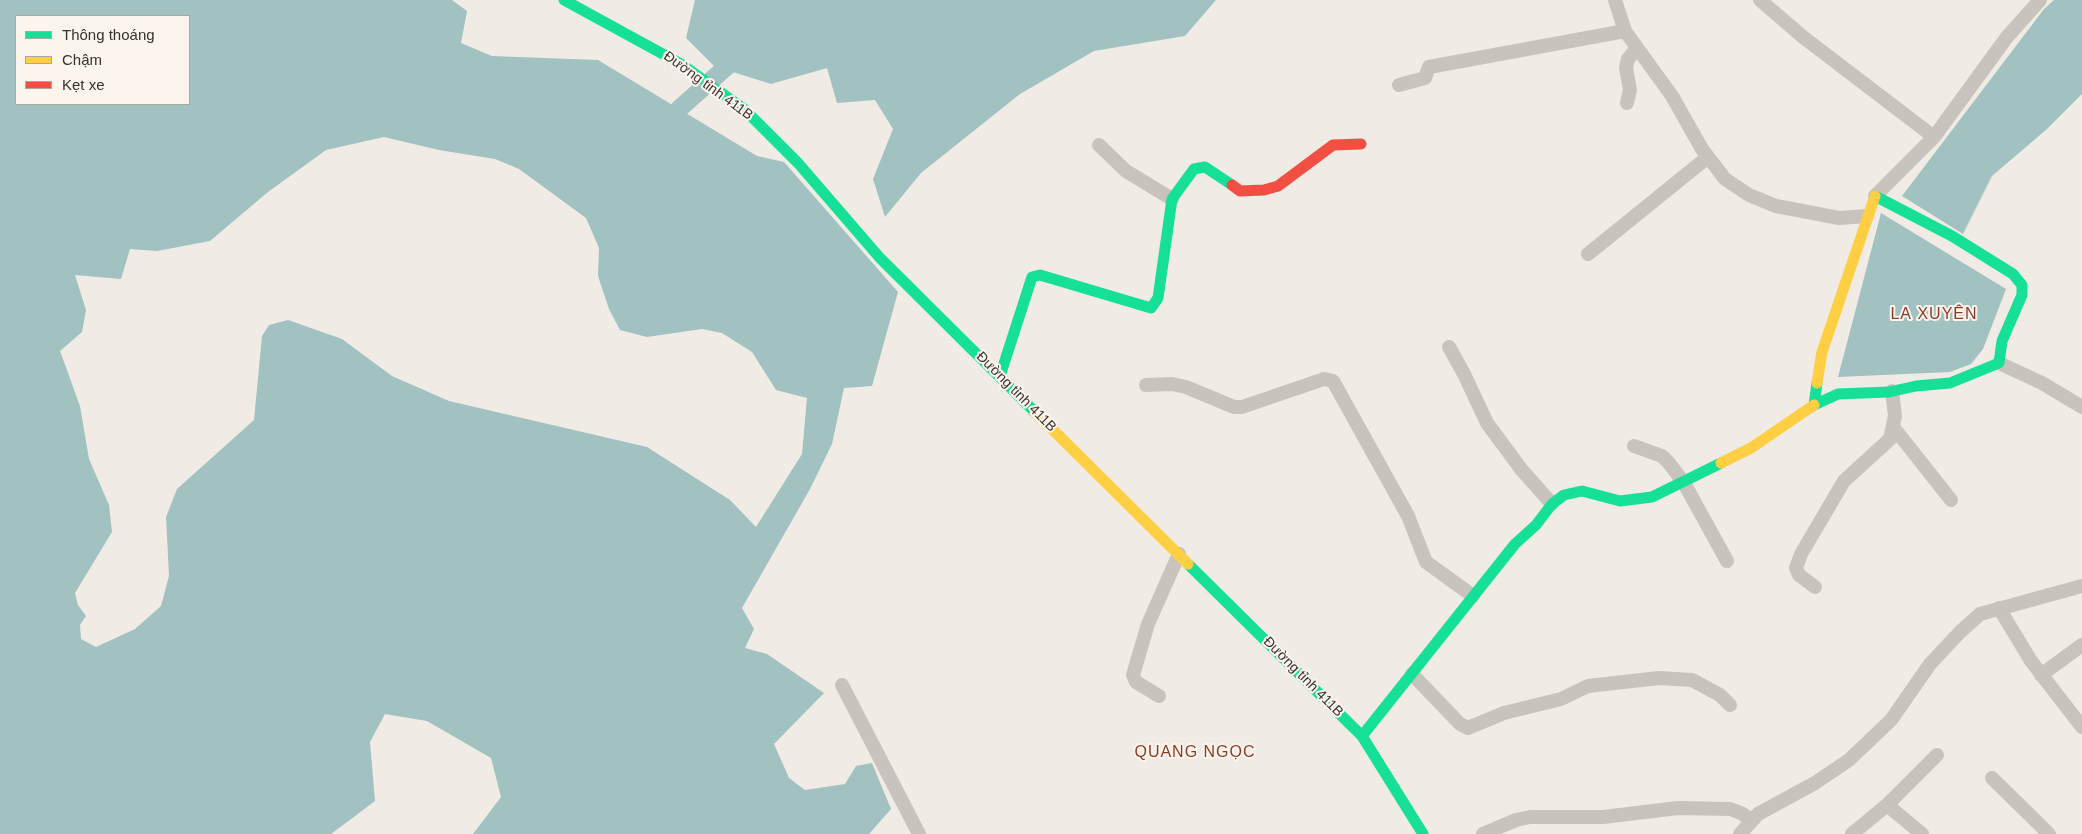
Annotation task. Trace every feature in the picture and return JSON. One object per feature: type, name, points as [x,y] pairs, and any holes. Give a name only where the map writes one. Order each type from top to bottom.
[{"type":"street","name":"Đường tỉnh 411B","points":[[564,0],[681,64],[744,109],[798,164],[880,258],[1362,736],[1423,834]]},
{"type":"street","points":[[1615,0],[1625,31],[1672,96],[1708,157],[1725,179],[1749,195],[1776,206],[1839,218],[1867,216]]},
{"type":"street","points":[[1760,0],[1803,37],[1934,137]]},
{"type":"street","points":[[1814,405],[1822,352],[1875,196],[1934,137],[2007,38],[2040,0]]},
{"type":"street","points":[[1400,85],[1425,78],[1429,67],[1625,31]]},
{"type":"street","points":[[1627,103],[1630,96],[1626,68],[1628,59],[1637,48]]},
{"type":"street","points":[[1000,376],[1032,277],[1040,275],[1151,308],[1158,298],[1172,199],[1194,170],[1199,167],[1205,167],[1240,191],[1264,190],[1278,186],[1333,145],[1361,144]]},
{"type":"street","points":[[1099,145],[1126,171],[1172,199]]},
{"type":"street","points":[[1588,254],[1708,157]]},
{"type":"street","points":[[1875,196],[1952,236],[2020,280],[2022,295],[2002,341],[1998,363]]},
{"type":"street","points":[[1449,347],[1487,423],[1521,469],[1552,504]]},
{"type":"street","points":[[1362,736],[1473,596],[1552,504],[1564,495],[1582,492],[1620,501],[1652,497],[1684,483],[1751,448],[1814,405],[1838,394],[1892,391],[1916,386],[1950,383],[1998,363],[2042,383],[2082,406]]},
{"type":"street","points":[[1146,386],[1172,384],[1186,387],[1234,407],[1242,407],[1324,379],[1333,380],[1408,516],[1426,562],[1473,596]]},
{"type":"street","points":[[1815,587],[1799,575],[1796,568],[1801,554],[1844,481],[1890,439],[1894,428],[1892,391]]},
{"type":"street","points":[[1894,428],[1951,500]]},
{"type":"street","points":[[1634,446],[1662,456],[1684,483],[1726,561]]},
{"type":"street","points":[[1159,696],[1136,682],[1133,676],[1148,624],[1179,554]]},
{"type":"street","points":[[1740,834],[1751,820],[1849,760],[1891,720],[1930,664],[1980,614],[2082,586]]},
{"type":"street","points":[[1998,608],[2042,675],[2082,727]]},
{"type":"street","points":[[2042,675],[2082,645]]},
{"type":"street","points":[[1412,674],[1460,724],[1468,728],[1504,713],[1561,699],[1588,686],[1659,678],[1692,680],[1720,695],[1730,705]]},
{"type":"street","points":[[842,685],[919,834]]},
{"type":"street","points":[[1852,834],[1887,805],[1937,756]]},
{"type":"street","points":[[1992,778],[2050,834]]},
{"type":"street","points":[[1887,805],[1922,834]]},
{"type":"street","points":[[1483,834],[1516,820],[1530,817],[1603,817],[1678,808],[1730,809],[1741,813],[1751,820]]},
{"type":"water","points":[[0,0],[452,0],[467,11],[461,43],[492,56],[598,60],[757,156],[784,162],[898,292],[872,386],[844,388],[832,444],[810,489],[742,608],[754,629],[745,648],[767,654],[824,693],[774,744],[789,778],[805,790],[845,784],[856,766],[872,763],[891,809],[869,834],[473,834],[501,797],[491,758],[427,721],[385,714],[370,742],[375,801],[331,834],[0,834]],"holes":[[[384,137],[439,150],[495,159],[519,169],[586,218],[599,248],[598,276],[609,309],[620,330],[647,337],[702,329],[722,333],[752,352],[776,390],[807,398],[802,454],[756,527],[730,500],[647,447],[449,401],[392,376],[342,339],[288,320],[269,325],[262,336],[254,420],[177,489],[166,517],[169,576],[161,606],[135,629],[96,647],[81,639],[80,625],[86,616],[78,605],[75,593],[112,532],[109,505],[89,459],[80,406],[60,351],[82,332],[86,310],[75,275],[121,279],[130,249],[157,251],[210,241],[268,192],[326,150]]]},
{"type":"water","points":[[695,0],[1216,0],[1185,36],[1094,51],[1020,94],[921,173],[885,217],[873,179],[893,129],[875,100],[837,103],[827,68],[771,84],[714,66],[686,38]]},
{"type":"water","points":[[2054,0],[2082,0],[2082,94],[2047,129],[1992,176],[1963,234],[1902,196],[2044,9]]},
{"type":"water","points":[[1881,213],[2006,289],[1983,349],[1971,364],[1950,372],[1838,377]]},
{"type":"waterway","points":[[679,109],[742,53]]},
{"type":"traffic: fast","points":[[564,0],[681,64],[744,109],[798,163],[880,258],[1035,412]]},
{"type":"traffic: fast","points":[[1000,376],[1032,277],[1040,275],[1151,308],[1158,298],[1172,199],[1194,169],[1205,167],[1232,185]]},
{"type":"traffic: fast","points":[[1817,383],[1814,405],[1838,394],[1889,392],[1916,386],[1950,383],[1999,363],[2002,341],[2022,295],[2022,285],[2013,274],[1952,236],[1875,196]]},
{"type":"traffic: fast","points":[[1362,736],[1515,544],[1536,525],[1552,504],[1564,495],[1582,491],[1620,501],[1652,497],[1721,463]]},
{"type":"traffic: fast","points":[[1188,564],[1362,736],[1423,834]]},
{"type":"traffic: slow","points":[[1817,383],[1822,352],[1875,196]]},
{"type":"traffic: slow","points":[[1721,463],[1751,448],[1814,405]]},
{"type":"traffic: slow","points":[[1035,412],[1188,564]]},
{"type":"traffic: jam","points":[[1232,185],[1240,191],[1264,190],[1278,186],[1333,145],[1361,144]]},
{"type":"district","name":"LA XUYÊN","points":[[1934,315]]},
{"type":"district","name":"QUANG NGỌC","points":[[1195,753]]}]
